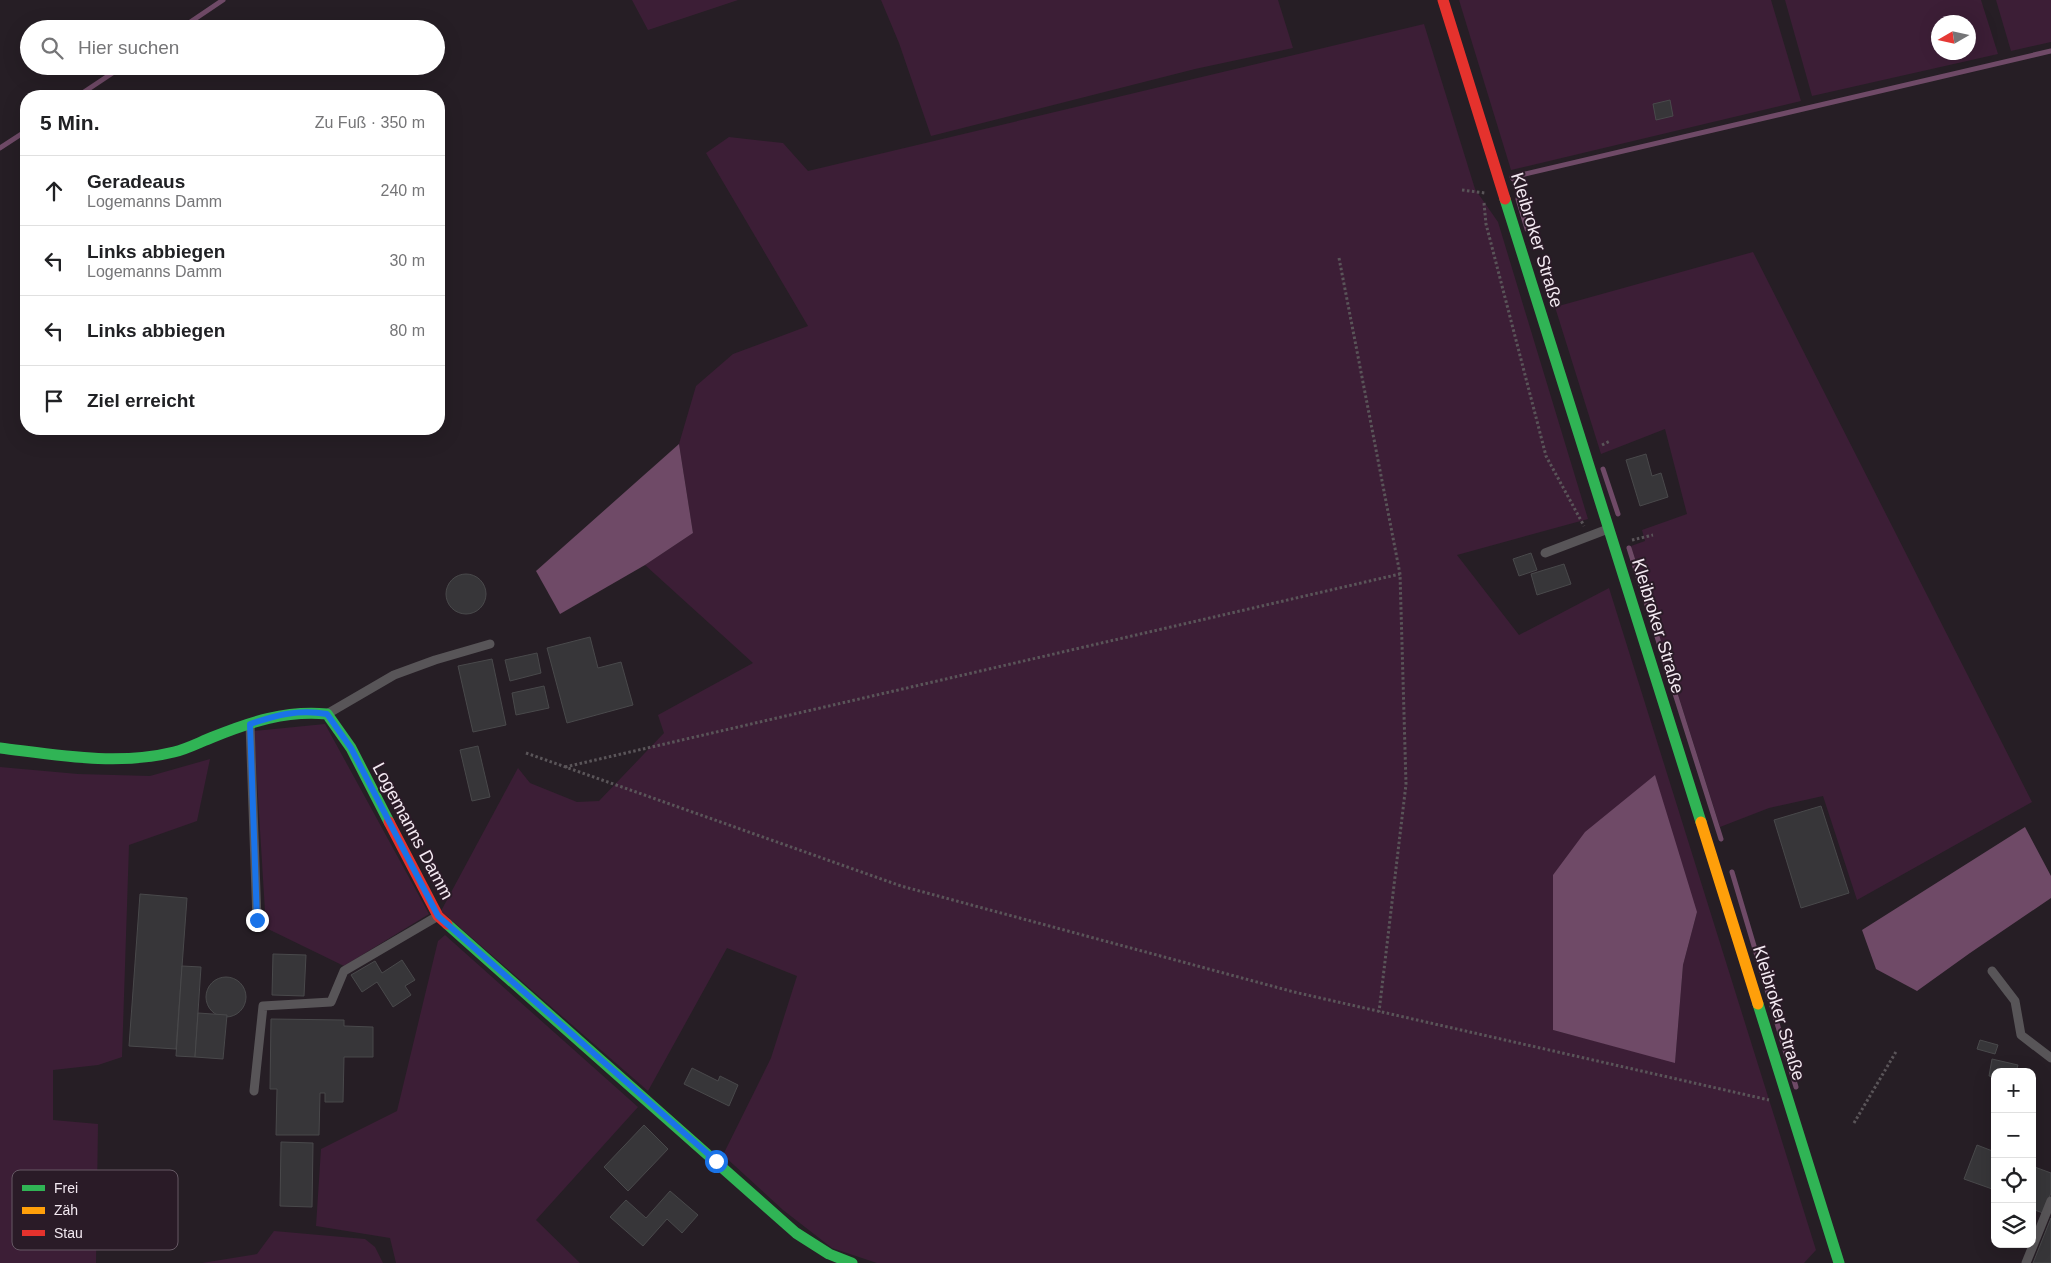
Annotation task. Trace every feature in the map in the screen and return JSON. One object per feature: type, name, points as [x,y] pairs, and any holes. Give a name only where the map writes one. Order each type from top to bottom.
[{"type":"street","name":"Kleibroker Straße","points":[[1444,0],[1840,1263]]},
{"type":"street","points":[[0,748],[92,759],[136,760],[173,753],[250,724],[286,713],[313,712],[327,714]]},
{"type":"street","name":"Logemanns Damm","points":[[327,714],[351,748],[438,916],[796,1233],[830,1254],[852,1263]]},
{"type":"lane","points":[[1545,553],[1609,528]]},
{"type":"lane","points":[[327,714],[394,675],[435,660],[490,644]]},
{"type":"lane","points":[[250,724],[257,920]]},
{"type":"lane","points":[[254,1091],[263,1006],[331,1002],[344,970],[438,916]]},
{"type":"lane","points":[[1992,970],[2015,1001],[2021,1035],[2051,1058]]},
{"type":"lane","points":[[2026,1263],[2051,1202]]},
{"type":"path","points":[[1462,190],[1484,193]]},
{"type":"path","points":[[1340,258],[1400,574],[1406,784],[1379,1012]]},
{"type":"path","points":[[565,767],[1400,574]]},
{"type":"path","points":[[526,753],[901,886],[1294,992],[1769,1100]]},
{"type":"path","points":[[1854,1123],[1897,1050]]},
{"type":"shaded area","points":[[632,0],[738,0],[648,30]]},
{"type":"shaded area","points":[[881,0],[1278,0],[1293,48],[1195,69],[931,136],[899,43]]},
{"type":"shaded area","points":[[1459,0],[1771,0],[1801,101],[1511,170]]},
{"type":"shaded area","points":[[1785,0],[1981,0],[1998,54],[1976,59],[1976,15],[1931,15],[1931,60],[1971,60],[1812,96]]},
{"type":"shaded area","points":[[1996,0],[2051,0],[2051,42],[2011,51]]},
{"type":"shaded area","points":[[1424,24],[1475,189],[1498,222],[1588,519],[1457,555],[1519,635],[1609,588],[1816,1250],[1804,1263],[877,1263],[832,1248],[783,1210],[723,1155],[771,1058],[797,976],[727,948],[648,1091],[441,911],[518,768],[530,783],[577,802],[599,801],[664,733],[658,715],[753,663],[645,565],[693,533],[679,444],[696,386],[733,354],[808,326],[706,153],[729,137],[783,143],[808,171]],"holes":[[[1697,912],[1683,965],[1675,1062],[1553,1030]]]},
{"type":"shaded area","points":[[1753,252],[2032,802],[1857,900],[1823,796],[1769,808],[1720,827],[1631,546],[1645,541],[1642,530],[1687,514],[1665,429],[1601,454],[1555,307]]},
{"type":"shaded area","points":[[679,444],[693,533],[645,565],[560,614],[536,571]]},
{"type":"shaded area","points":[[325,724],[429,914],[344,966],[266,928],[254,731]]},
{"type":"shaded area","points":[[210,759],[197,821],[129,845],[122,1057],[98,1065],[53,1070],[53,1120],[98,1124],[97,1170],[12,1170],[12,1250],[96,1250],[96,1263],[0,1263],[0,767],[78,774],[150,776]]},
{"type":"shaded area","points":[[1655,775],[1697,912],[1683,965],[1675,1063],[1553,1030],[1553,875],[1585,832]]},
{"type":"shaded area","points":[[2025,827],[2051,876],[2051,898],[1917,991],[1876,969],[1862,930]]},
{"type":"shaded area","points":[[445,935],[638,1107],[536,1220],[580,1263],[396,1263],[390,1238],[316,1226],[321,1149],[397,1111],[438,941]]},
{"type":"shaded area","points":[[274,1231],[365,1239],[375,1247],[383,1263],[202,1263],[257,1254]]},
{"type":"building","points":[[1670,100],[1673,116],[1656,120],[1653,104]]},
{"type":"building","points":[[1646,454],[1652,476],[1661,473],[1668,497],[1640,506],[1626,460]]},
{"type":"building","points":[[1531,553],[1537,570],[1519,576],[1513,559]]},
{"type":"building","points":[[1564,564],[1571,584],[1537,595],[1531,574]]},
{"type":"building","points":[[462,574],[470,574],[477,577],[483,583],[486,594],[483,605],[477,611],[470,614],[462,614],[455,611],[449,605],[446,598],[446,590],[449,583],[455,577]]},
{"type":"building","points":[[590,637],[598,668],[621,662],[633,705],[567,723],[547,648]]},
{"type":"building","points":[[537,653],[541,673],[510,681],[505,660]]},
{"type":"building","points":[[492,659],[506,725],[473,732],[458,666]]},
{"type":"building","points":[[544,686],[549,708],[516,715],[512,693]]},
{"type":"building","points":[[478,746],[490,797],[472,801],[460,750]]},
{"type":"building","points":[[1821,806],[1849,893],[1801,908],[1774,820]]},
{"type":"building","points":[[140,894],[187,898],[176,1049],[129,1046]]},
{"type":"building","points":[[273,954],[306,955],[304,996],[272,995]]},
{"type":"building","points":[[402,960],[415,980],[405,986],[411,995],[393,1007],[377,982],[362,992],[351,975],[375,961],[382,973]]},
{"type":"building","points":[[182,966],[201,967],[195,1057],[176,1056]]},
{"type":"building","points":[[226,977],[237,980],[243,986],[246,997],[243,1008],[237,1014],[226,1017],[215,1014],[209,1008],[206,997],[209,986],[215,980]]},
{"type":"building","points":[[198,1013],[227,1015],[223,1059],[195,1057]]},
{"type":"building","points":[[271,1019],[344,1020],[344,1026],[373,1027],[373,1057],[344,1057],[343,1102],[325,1102],[325,1093],[320,1093],[319,1135],[276,1135],[277,1089],[270,1089]]},
{"type":"building","points":[[1980,1040],[1998,1045],[1995,1054],[1977,1049]]},
{"type":"building","points":[[1992,1059],[2018,1065],[2017,1068],[1991,1068],[1991,1076],[1989,1076]]},
{"type":"building","points":[[692,1068],[718,1081],[720,1076],[738,1085],[729,1106],[684,1084]]},
{"type":"building","points":[[644,1125],[668,1149],[628,1191],[604,1167]]},
{"type":"building","points":[[281,1142],[313,1143],[312,1207],[280,1206]]},
{"type":"building","points":[[1977,1145],[1991,1150],[1991,1189],[1964,1179]]},
{"type":"building","points":[[2036,1167],[2051,1173],[2051,1193],[2043,1213],[2036,1210]]},
{"type":"building","points":[[670,1191],[698,1215],[682,1233],[667,1219],[643,1246],[610,1217],[626,1200],[646,1218]]},
{"type":"building","points":[[2051,1218],[2051,1263],[2033,1263]]},
{"type":"waterway","points":[[193,20],[223,0]]},
{"type":"waterway","points":[[1513,179],[1512,177],[2051,51]]},
{"type":"waterway","points":[[87,90],[110,75]]},
{"type":"waterway","points":[[0,148],[20,135]]},
{"type":"waterway","points":[[1518,199],[1527,229]]},
{"type":"waterway","points":[[1603,469],[1618,514]]},
{"type":"waterway","points":[[1629,548],[1721,839]]},
{"type":"waterway","points":[[1732,872],[1796,1087]]},
{"type":"traffic: fast","points":[[1505,199],[1701,822]]},
{"type":"traffic: fast","points":[[0,748],[87,758],[109,759],[152,756],[179,751],[268,718],[297,714],[327,714],[351,748],[389,822]]},
{"type":"traffic: fast","points":[[447,924],[796,1233],[829,1254],[852,1263]]},
{"type":"traffic: fast","points":[[1758,1004],[1839,1263]]},
{"type":"traffic: slow","points":[[1701,822],[1758,1004]]},
{"type":"traffic: jam","points":[[1443,0],[1505,199]]},
{"type":"traffic: jam","points":[[389,822],[438,916],[447,924]]},
{"type":"route","points":[[257,920],[250,724],[286,713],[313,712],[327,714],[351,748],[438,916],[716,1161]]}]
